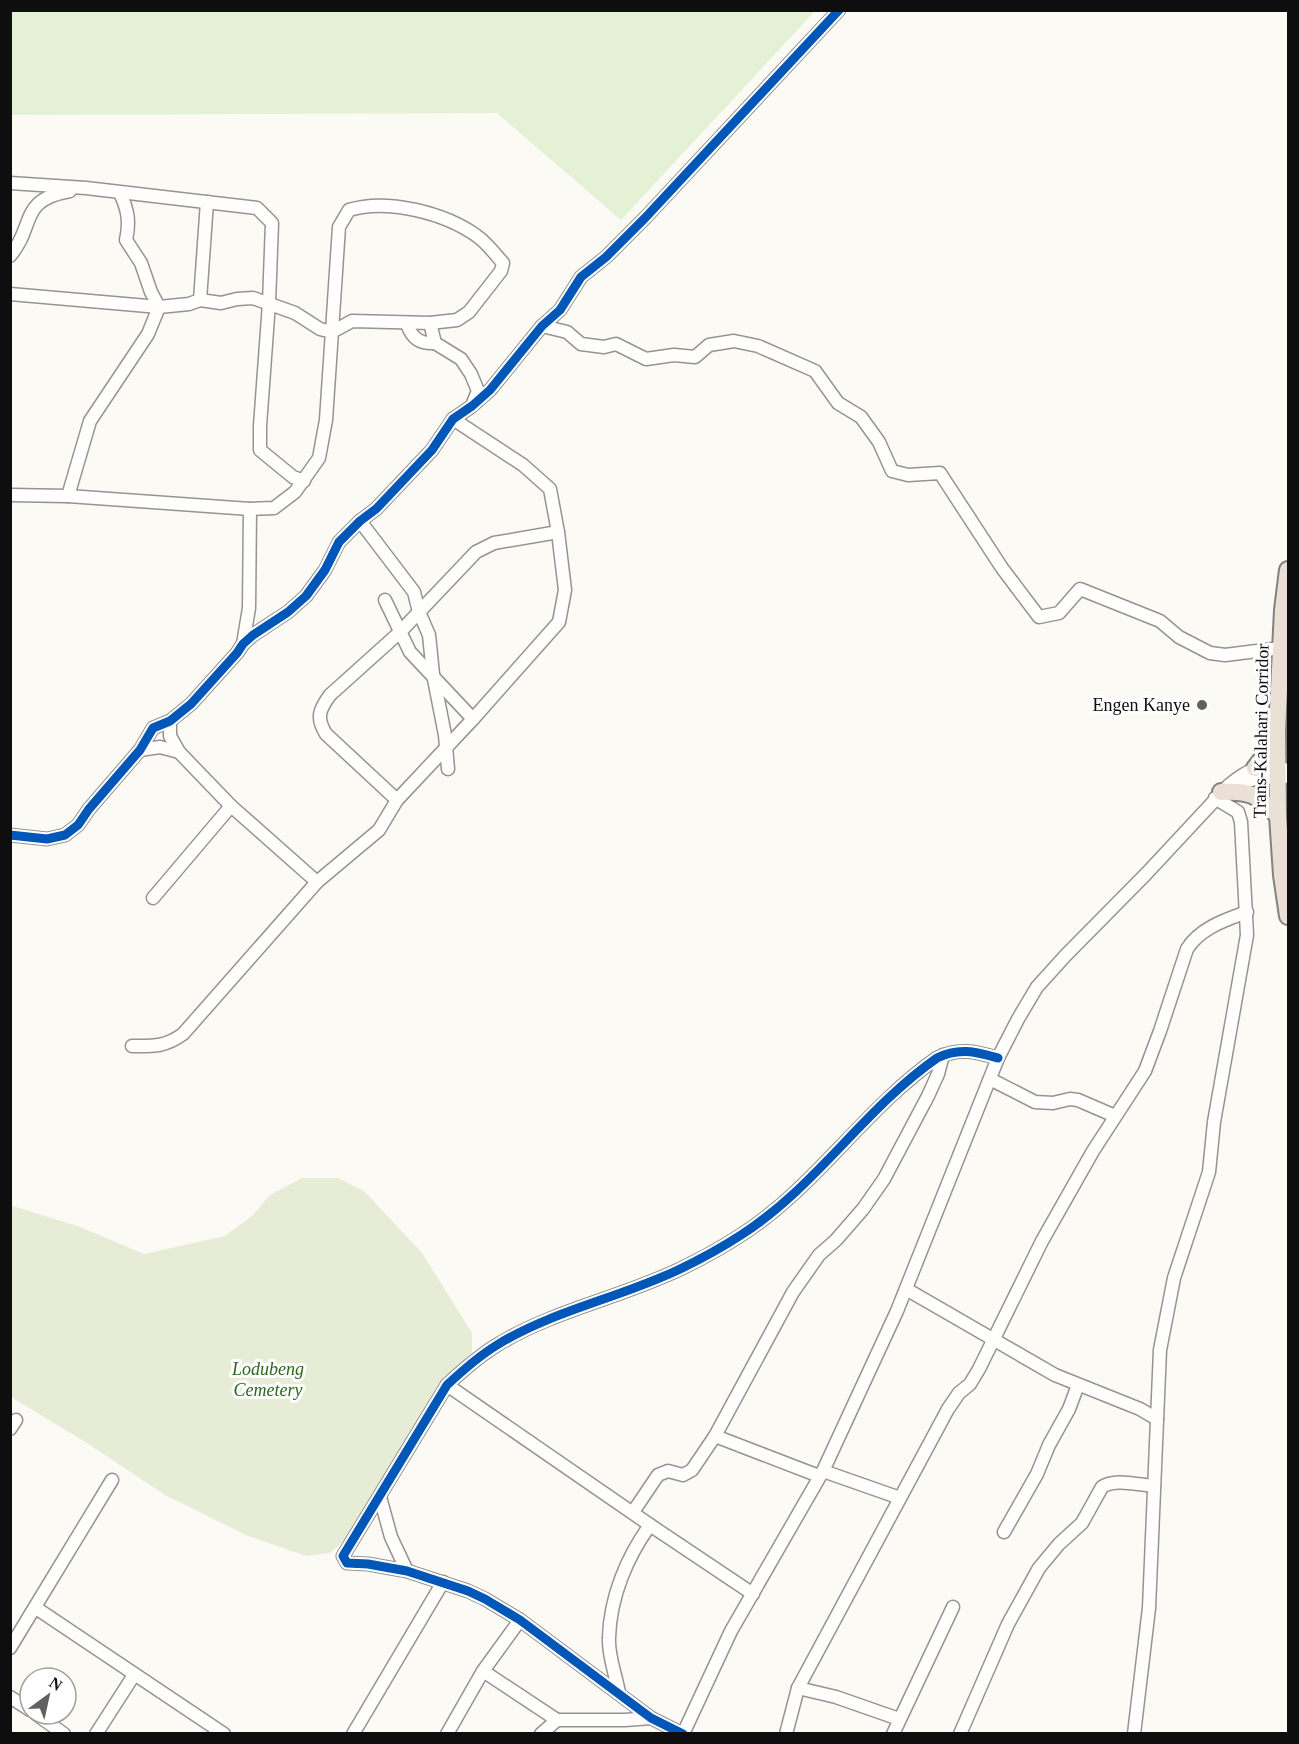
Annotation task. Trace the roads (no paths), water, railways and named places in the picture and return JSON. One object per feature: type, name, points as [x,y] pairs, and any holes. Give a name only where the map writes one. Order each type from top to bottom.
[{"type":"highway","name":"Trans-Kalahari Corridor","points":[[1286,892],[1282,875],[1278,816],[1288,570]]},
{"type":"highway","name":"Trans-Kalahari Corridor","points":[[1285,648],[1277,730],[1288,831],[1286,892],[1288,916]]},
{"type":"highway","points":[[1255,768],[1266,754],[1277,730]]},
{"type":"highway","points":[[1221,792],[1244,792],[1255,795],[1278,816]]},
{"type":"street","points":[[10,835],[47,839],[65,835],[78,825],[88,809],[141,750],[153,728],[170,721],[191,704],[243,644],[288,612],[306,596],[325,570],[339,542],[376,509],[432,450],[453,418],[472,406],[542,326],[560,310],[580,277],[606,256],[645,218],[839,10]]},
{"type":"street","points":[[10,183],[86,188],[257,208],[272,223],[260,450],[293,477],[304,481]]},
{"type":"street","points":[[10,256],[17,248],[35,205],[56,194],[86,188]]},
{"type":"street","points":[[120,193],[128,209],[129,227],[126,240],[141,263],[159,307]]},
{"type":"street","points":[[200,300],[207,202]]},
{"type":"street","points":[[10,294],[159,307],[189,304],[200,300],[221,303],[237,298],[253,298],[295,313],[320,329],[332,332],[352,321],[407,324],[457,320],[469,312],[501,271],[502,263],[478,236],[450,221],[409,209],[364,205],[349,210],[339,227],[332,332],[326,420],[319,458],[304,481],[274,508],[250,509],[68,496],[10,495]]},
{"type":"street","points":[[68,496],[90,421],[148,334],[159,307]]},
{"type":"street","points":[[560,310],[567,332]]},
{"type":"street","points":[[430,323],[435,343]]},
{"type":"street","points":[[407,324],[411,334],[417,340],[424,344],[435,343],[461,359],[484,391]]},
{"type":"street","points":[[542,326],[567,332],[581,344],[604,347],[616,344],[646,359],[674,355],[695,357],[709,345],[734,341],[758,346],[815,370],[838,403],[861,417],[879,442],[892,471],[908,475],[940,473],[1002,568],[1039,617],[1059,613],[1080,589],[1160,621],[1179,637],[1210,653],[1225,655],[1285,648]]},
{"type":"street","points":[[132,1046],[170,1043],[183,1034],[317,882],[379,830],[397,800],[559,622],[565,590],[550,489],[524,465],[453,418]]},
{"type":"street","points":[[243,644],[249,608],[250,509]]},
{"type":"street","points":[[360,521],[414,592],[419,612],[429,635],[433,674],[445,735],[448,769]]},
{"type":"street","points":[[397,800],[332,740],[319,722],[319,712],[330,696],[400,632],[476,552],[494,543],[558,532]]},
{"type":"street","points":[[385,600],[410,652],[473,719]]},
{"type":"street","points":[[249,608],[261,630]]},
{"type":"street","points":[[170,721],[170,736],[179,752],[231,806],[317,882]]},
{"type":"street","points":[[141,750],[160,747],[179,752]]},
{"type":"street","points":[[998,1058],[965,1050],[944,1055],[930,1063],[865,1120],[789,1198],[741,1235],[677,1271],[539,1325],[496,1345],[447,1385],[343,1556],[347,1563],[407,1571],[468,1591],[520,1620],[651,1718],[683,1734],[731,1631],[821,1473],[906,1289],[998,1058],[1037,987],[1221,792],[1246,772],[1255,768],[1281,773]]},
{"type":"street","points":[[1221,792],[1242,781],[1281,773]]},
{"type":"street","points":[[1134,1734],[1149,1608],[1160,1350],[1174,1278],[1209,1172],[1214,1122],[1247,935],[1241,822],[1238,812],[1221,792]]},
{"type":"street","points":[[153,898],[231,806]]},
{"type":"street","points":[[786,1734],[798,1688],[900,1498],[955,1398],[970,1384],[1042,1240],[1115,1116],[1145,1071],[1192,940],[1206,930],[1247,912]]},
{"type":"street","points":[[633,1512],[658,1475],[668,1471],[678,1475],[689,1473],[715,1436],[793,1292],[819,1255],[856,1217],[884,1179],[935,1082],[944,1055]]},
{"type":"street","points":[[990,1078],[1035,1102],[1053,1103],[1070,1099],[1078,1100],[1115,1116]]},
{"type":"street","points":[[906,1289],[1055,1375],[1140,1409],[1157,1419]]},
{"type":"street","points":[[447,1385],[753,1594]]},
{"type":"street","points":[[1004,1532],[1037,1474],[1049,1445],[1069,1409],[1078,1385]]},
{"type":"street","points":[[715,1436],[900,1498]]},
{"type":"street","points":[[10,1648],[112,1480]]},
{"type":"street","points":[[960,1734],[1008,1624],[1039,1568],[1059,1544],[1082,1523],[1102,1487],[1116,1483],[1154,1486]]},
{"type":"street","points":[[380,1497],[392,1537],[407,1571]]},
{"type":"street","points":[[619,1693],[609,1638],[615,1594],[623,1574],[650,1525]]},
{"type":"street","points":[[353,1734],[443,1582]]},
{"type":"street","points":[[893,1734],[953,1607]]},
{"type":"street","points":[[36,1608],[224,1734]]},
{"type":"street","points":[[447,1734],[483,1671],[520,1620]]},
{"type":"street","points":[[483,1671],[557,1720],[651,1718]]},
{"type":"street","points":[[96,1734],[134,1675]]},
{"type":"street","points":[[798,1688],[836,1697],[899,1719]]},
{"type":"street","points":[[541,1734],[557,1720]]},
{"type":"street","points":[[618,1734],[625,1720]]},
{"type":"place","name":"Engen Kanye","points":[[1202,705]]},
{"type":"park label","name":"Lodubeng Cemetery","points":[[268,1379]]}]
